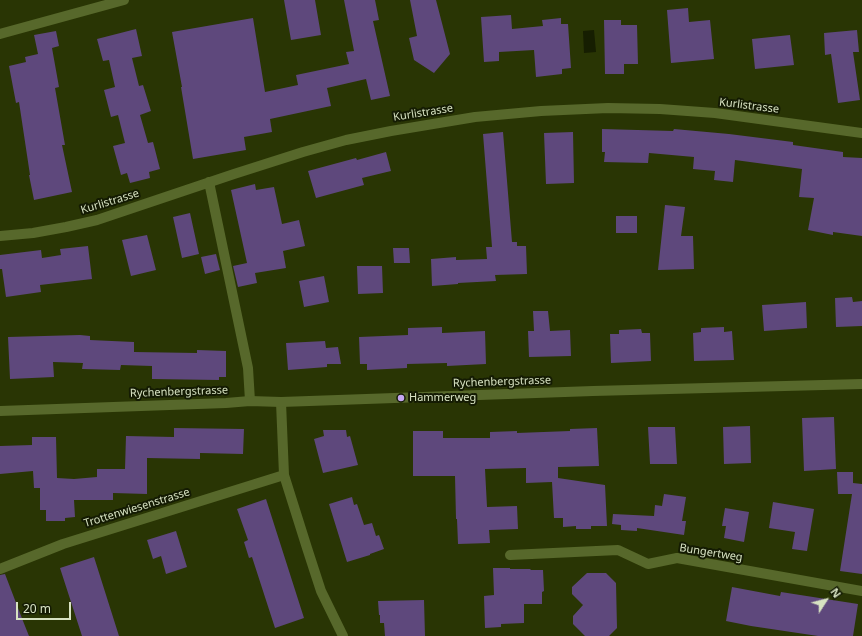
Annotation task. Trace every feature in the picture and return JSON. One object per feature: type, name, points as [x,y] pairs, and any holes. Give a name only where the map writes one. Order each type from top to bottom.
[{"type":"street","points":[[0,34],[124,0]]},
{"type":"street","name":"Kurlistrasse","points":[[0,236],[33,233],[97,220],[303,152],[361,137],[475,117],[541,111],[608,108],[668,110],[715,113],[862,133]]},
{"type":"street","points":[[209,182],[248,368],[250,401]]},
{"type":"street","name":"Rychenbergstrasse","points":[[0,411],[250,401],[281,402],[593,391],[862,384]]},
{"type":"street","points":[[281,402],[284,475],[321,591],[343,636]]},
{"type":"street","name":"Trottenwiesenstrasse","points":[[0,569],[63,544],[284,475]]},
{"type":"street","name":"Bungertweg","points":[[510,555],[618,550],[648,564],[677,558],[862,591]]},
{"type":"shaded area","points":[[594,30],[596,52],[584,53],[583,31]]},
{"type":"building","points":[[284,0],[315,0],[321,35],[291,40]]},
{"type":"building","points":[[344,0],[375,0],[379,20],[373,21],[390,96],[371,100],[366,79],[327,88],[331,106],[270,119],[272,132],[244,137],[246,150],[193,159],[172,32],[253,18],[265,92],[298,85],[296,75],[349,64],[346,52],[354,51]]},
{"type":"building","points":[[410,0],[436,0],[450,54],[434,73],[414,60],[409,38],[417,36]]},
{"type":"building","points":[[688,8],[689,22],[710,20],[714,59],[671,63],[667,10]]},
{"type":"building","points":[[511,15],[512,29],[543,26],[542,20],[561,18],[561,24],[568,24],[571,68],[562,69],[562,74],[536,77],[534,50],[499,52],[499,61],[484,62],[481,17]]},
{"type":"building","points":[[604,20],[621,20],[621,25],[637,25],[638,64],[624,64],[624,74],[605,74]]},
{"type":"building","points":[[136,29],[142,56],[132,58],[139,86],[143,85],[151,111],[140,115],[148,143],[153,142],[160,169],[149,172],[150,178],[130,183],[127,173],[121,175],[113,146],[125,143],[118,115],[111,117],[104,90],[115,87],[109,60],[103,61],[97,39]]},
{"type":"building","points":[[857,30],[859,52],[853,52],[860,100],[838,103],[831,54],[825,55],[824,33]]},
{"type":"building","points":[[56,31],[59,46],[52,48],[59,87],[55,88],[65,145],[62,145],[72,192],[34,200],[19,102],[16,103],[9,66],[26,62],[25,57],[38,54],[34,35]]},
{"type":"building","points":[[790,35],[794,65],[755,69],[752,39]]},
{"type":"building","points":[[602,129],[673,131],[674,129],[729,134],[793,142],[793,145],[843,152],[843,157],[862,158],[862,236],[833,232],[833,235],[808,230],[814,198],[799,197],[802,169],[735,160],[733,182],[714,180],[715,171],[693,169],[694,157],[649,153],[648,163],[604,162],[605,152],[602,152]]},
{"type":"building","points":[[503,132],[512,242],[517,242],[517,246],[526,246],[527,274],[495,275],[496,281],[432,286],[431,259],[456,257],[456,260],[487,259],[486,247],[492,247],[483,134]]},
{"type":"building","points":[[573,132],[574,183],[546,184],[544,133]]},
{"type":"building","points":[[386,152],[391,171],[362,178],[364,185],[316,198],[308,171],[356,158],[357,160]]},
{"type":"building","points":[[255,184],[256,190],[274,187],[282,224],[299,220],[305,246],[283,251],[286,268],[255,273],[257,283],[238,287],[233,266],[247,263],[231,190]]},
{"type":"building","points":[[665,205],[685,207],[681,236],[693,236],[694,269],[658,270]]},
{"type":"building","points":[[190,213],[199,254],[182,258],[173,217]]},
{"type":"building","points":[[616,216],[637,216],[637,233],[616,233]]},
{"type":"building","points":[[147,235],[156,270],[131,276],[122,240]]},
{"type":"building","points":[[88,246],[92,279],[40,285],[41,292],[6,297],[2,269],[0,269],[0,255],[41,250],[42,258],[61,255],[60,249]]},
{"type":"building","points":[[393,248],[409,248],[410,263],[394,263]]},
{"type":"building","points":[[216,254],[220,270],[205,274],[201,257]]},
{"type":"building","points":[[357,266],[382,266],[383,293],[358,294]]},
{"type":"building","points":[[324,276],[329,302],[304,307],[299,281]]},
{"type":"building","points":[[852,297],[853,302],[862,301],[862,326],[836,327],[835,298]]},
{"type":"building","points":[[806,302],[807,328],[764,331],[762,305]]},
{"type":"building","points":[[533,311],[548,311],[550,331],[570,330],[571,356],[529,357],[528,331],[534,331]]},
{"type":"building","points":[[442,327],[442,333],[485,331],[486,364],[447,366],[447,363],[407,364],[407,368],[367,370],[367,364],[360,364],[359,337],[408,335],[408,328]]},
{"type":"building","points":[[724,327],[724,332],[732,331],[734,360],[694,361],[693,333],[701,332],[701,328]]},
{"type":"building","points":[[641,329],[642,333],[650,333],[651,361],[611,363],[610,334],[619,334],[619,330]]},
{"type":"building","points":[[90,336],[90,340],[134,342],[134,352],[197,353],[197,350],[226,351],[226,377],[219,377],[219,380],[152,379],[152,366],[121,365],[120,370],[82,369],[83,363],[53,362],[54,377],[10,379],[8,337]]},
{"type":"building","points":[[325,341],[326,348],[338,347],[341,364],[327,364],[327,367],[288,370],[286,343]]},
{"type":"building","points":[[834,417],[836,469],[804,471],[802,418]]},
{"type":"building","points":[[750,426],[751,463],[724,464],[723,427]]},
{"type":"building","points":[[648,427],[675,427],[677,464],[650,464]]},
{"type":"building","points":[[174,428],[244,429],[243,454],[200,453],[200,459],[147,458],[147,494],[113,493],[113,500],[74,500],[75,517],[65,518],[65,521],[46,521],[46,510],[40,510],[40,488],[34,488],[33,471],[0,474],[0,446],[32,445],[32,437],[56,437],[57,478],[74,479],[97,477],[97,469],[125,469],[126,436],[174,437]]},
{"type":"building","points":[[597,428],[599,466],[558,467],[558,478],[605,485],[607,526],[591,526],[591,529],[576,529],[576,526],[563,527],[563,518],[554,518],[552,482],[526,483],[526,468],[485,469],[487,507],[517,506],[518,529],[489,530],[490,543],[458,544],[455,476],[413,476],[413,431],[443,431],[443,438],[490,438],[490,432],[517,431],[517,433],[570,431],[570,429]]},
{"type":"building","points":[[323,430],[346,430],[347,437],[350,436],[358,465],[323,473],[314,439],[324,436]]},
{"type":"building","points":[[837,472],[853,472],[853,483],[862,484],[862,574],[840,571],[852,494],[838,494]]},
{"type":"building","points":[[664,494],[686,497],[682,521],[686,521],[684,535],[637,528],[637,531],[621,530],[621,525],[612,524],[613,514],[654,516],[655,505],[662,506]]},
{"type":"building","points":[[352,497],[354,505],[357,504],[364,525],[372,523],[376,536],[379,535],[384,549],[347,562],[329,504]]},
{"type":"building","points":[[266,499],[304,618],[275,628],[252,557],[249,558],[244,542],[248,540],[237,509]]},
{"type":"building","points":[[773,502],[814,509],[807,551],[792,549],[795,532],[769,528]]},
{"type":"building","points":[[725,508],[749,512],[744,542],[724,538],[726,526],[722,526]]},
{"type":"building","points":[[176,531],[187,567],[166,574],[161,556],[153,559],[147,540]]},
{"type":"building","points":[[94,557],[119,636],[82,636],[60,568]]},
{"type":"building","points":[[493,568],[543,570],[544,591],[542,592],[542,604],[524,604],[524,623],[501,624],[501,627],[485,628],[484,596],[494,595]]},
{"type":"building","points":[[587,573],[606,573],[616,583],[617,628],[609,636],[585,636],[573,624],[573,616],[583,605],[572,594],[572,587]]},
{"type":"building","points":[[5,574],[29,636],[0,636],[0,575]]},
{"type":"building","points":[[732,587],[780,596],[781,592],[858,604],[853,636],[818,636],[726,621]]},
{"type":"building","points":[[424,600],[425,636],[385,636],[384,623],[380,623],[378,601]]},
{"type":"place","name":"Hammerweg","points":[[401,398]]}]
